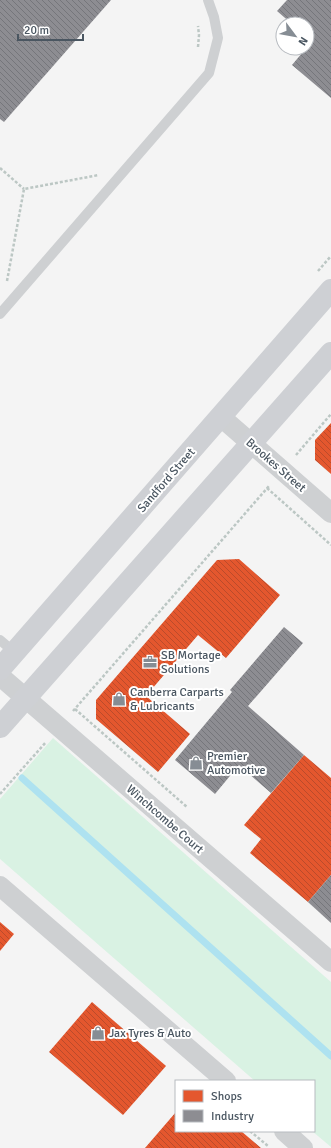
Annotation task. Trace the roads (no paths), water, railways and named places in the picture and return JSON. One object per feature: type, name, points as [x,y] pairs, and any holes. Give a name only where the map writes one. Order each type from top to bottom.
[{"type":"main road","name":"Sandford Street","points":[[0,669],[7,646],[221,417],[331,290]]},
{"type":"main road","points":[[0,727],[331,352]]},
{"type":"street","name":"Brookes Street","points":[[221,417],[331,513]]},
{"type":"street","name":"Winchcombe Court","points":[[0,676],[331,962]]},
{"type":"street","points":[[0,886],[225,1080]]},
{"type":"street","points":[[285,1132],[303,1148]]},
{"type":"lane","points":[[0,314],[209,73],[218,38],[214,17],[208,0]]},
{"type":"waterway","points":[[22,778],[331,1056]]},
{"type":"place","name":"SB Mortage Solutions","points":[[150,662]]},
{"type":"place","name":"Canberra Carparts & Lubricants","points":[[119,699]]},
{"type":"place","name":"Premier Automotive","points":[[196,763]]},
{"type":"place","name":"Jax Tyres & Auto","points":[[98,1033]]}]
